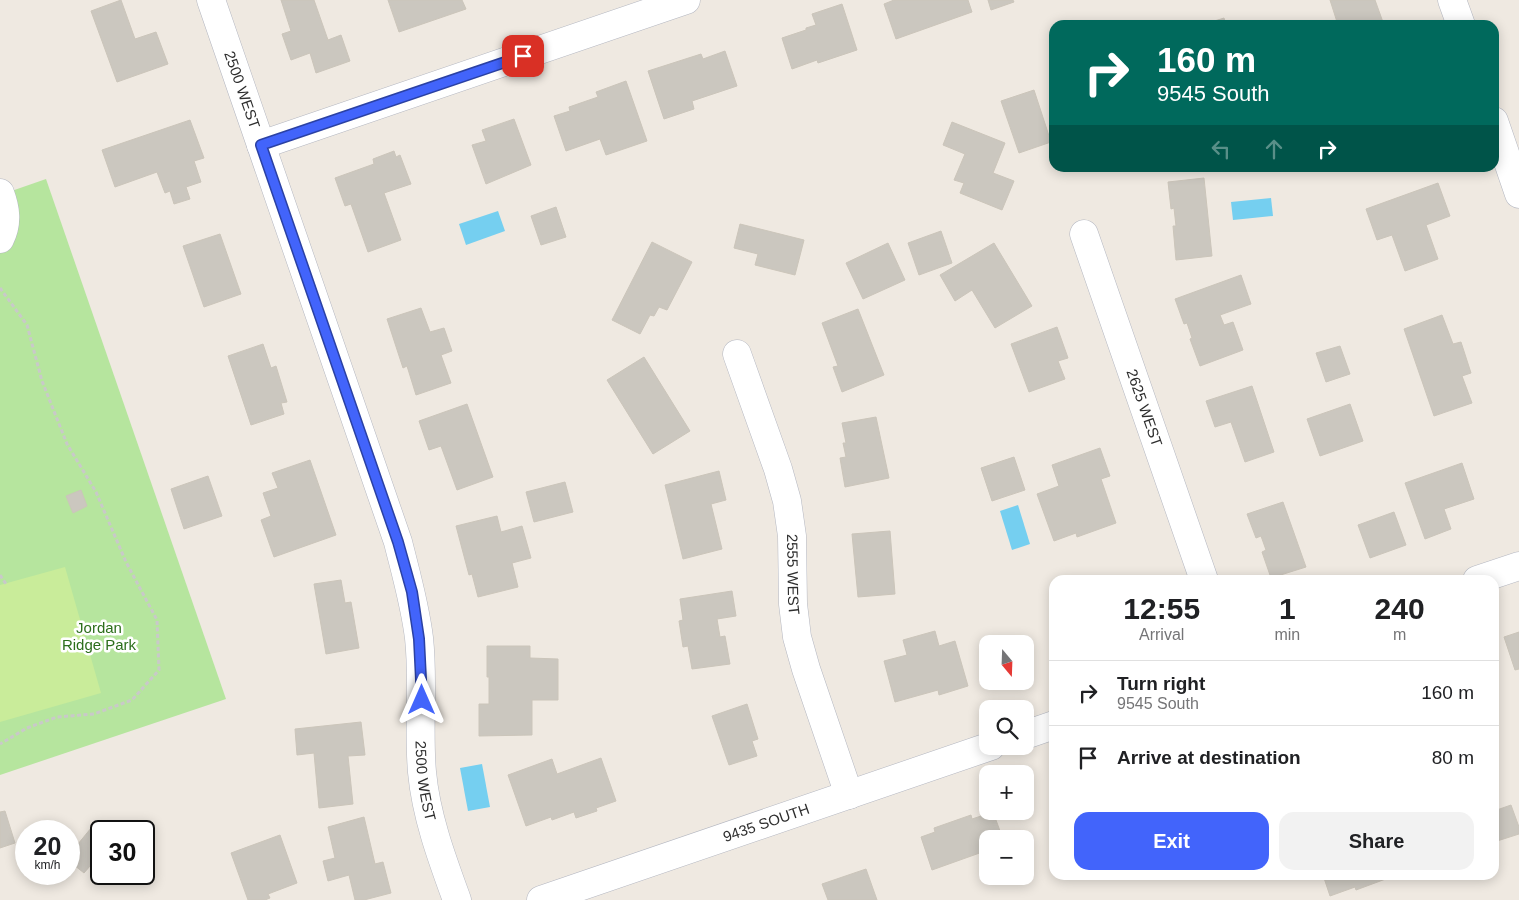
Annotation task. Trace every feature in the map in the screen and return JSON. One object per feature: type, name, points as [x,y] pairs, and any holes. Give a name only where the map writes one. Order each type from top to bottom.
[{"type":"street","name":"2500 WEST","points":[[211,0],[398,542],[412,592],[419,639],[422,685],[422,772],[438,848],[457,900]]},
{"type":"street","points":[[261,145],[686,0]]},
{"type":"street","points":[[1452,0],[1459,20]]},
{"type":"street","points":[[1499,136],[1519,194]]},
{"type":"street","points":[[0,193],[6,212],[5,229],[0,239]]},
{"type":"street","name":"2625 WEST","points":[[1084,234],[1202,575]]},
{"type":"street","name":"2555 WEST","points":[[737,354],[778,469],[787,501],[792,536],[793,604],[797,637],[849,795]]},
{"type":"street","points":[[1492,575],[1519,566]]},
{"type":"street","points":[[1034,731],[1049,727]]},
{"type":"street","name":"9435 SOUTH","points":[[541,900],[979,750]]},
{"type":"path","points":[[0,288],[27,325],[42,381],[67,444],[96,492],[126,562],[157,620],[159,670],[132,700],[94,714],[57,717],[27,728],[0,744]]},
{"type":"path","points":[[0,575],[6,584]]},
{"type":"green space","name":"Jordan Ridge Park","points":[[46,179],[226,699],[0,775],[0,195]]},
{"type":"green space","points":[[65,567],[101,693],[0,722],[0,585]]},
{"type":"water","points":[[1271,198],[1273,216],[1233,220],[1231,202]]},
{"type":"water","points":[[498,211],[505,231],[466,245],[459,224]]},
{"type":"water","points":[[1018,505],[1030,544],[1012,550],[1000,511]]},
{"type":"water","points":[[482,764],[490,807],[468,811],[460,768]]},
{"type":"building","points":[[121,0],[135,39],[156,32],[168,64],[117,82],[91,11]]},
{"type":"building","points":[[281,0],[314,0],[328,40],[341,35],[350,61],[316,73],[310,53],[291,60],[282,34],[291,31]]},
{"type":"building","points":[[388,0],[462,0],[466,9],[399,32]]},
{"type":"building","points":[[894,0],[968,0],[972,12],[896,39],[884,4]]},
{"type":"building","points":[[988,0],[1013,0],[1014,2],[991,10]]},
{"type":"building","points":[[1330,0],[1375,0],[1382,20],[1336,20]]},
{"type":"building","points":[[842,4],[857,50],[818,63],[817,60],[792,69],[782,38],[816,25],[812,14]]},
{"type":"building","points":[[725,51],[737,86],[692,101],[694,109],[664,119],[648,71],[701,54],[703,59]]},
{"type":"building","points":[[626,81],[647,141],[606,155],[600,139],[566,151],[554,116],[570,111],[569,107],[598,97],[596,92]]},
{"type":"building","points":[[1034,90],[1049,136],[1049,143],[1019,153],[1001,101]]},
{"type":"building","points":[[514,119],[531,165],[486,184],[472,145],[486,141],[482,130]]},
{"type":"building","points":[[190,120],[204,158],[194,161],[201,182],[186,187],[190,199],[174,204],[170,191],[165,193],[157,172],[115,187],[102,150]]},
{"type":"building","points":[[952,122],[1005,143],[993,173],[1014,181],[1002,210],[960,193],[964,183],[954,180],[965,154],[943,145]]},
{"type":"building","points":[[394,151],[396,157],[400,155],[411,184],[384,193],[401,240],[368,252],[351,204],[345,206],[335,178],[374,164],[373,159]]},
{"type":"building","points":[[1204,178],[1212,256],[1176,260],[1173,226],[1176,226],[1174,208],[1171,209],[1168,182]]},
{"type":"building","points":[[1438,183],[1450,216],[1426,225],[1438,259],[1405,271],[1392,235],[1377,240],[1366,209]]},
{"type":"building","points":[[556,207],[566,237],[541,245],[531,216]]},
{"type":"building","points":[[740,224],[804,240],[795,275],[755,265],[758,254],[734,248]]},
{"type":"building","points":[[941,231],[952,263],[919,275],[908,243]]},
{"type":"building","points":[[220,234],[241,294],[204,307],[183,246]]},
{"type":"building","points":[[652,242],[692,262],[667,310],[659,307],[654,316],[650,315],[640,334],[612,320]]},
{"type":"building","points":[[888,243],[905,280],[863,299],[846,263]]},
{"type":"building","points":[[994,243],[1032,306],[995,328],[972,290],[955,301],[940,275]]},
{"type":"building","points":[[1241,275],[1251,304],[1220,315],[1224,325],[1233,322],[1243,350],[1200,366],[1190,339],[1192,338],[1187,323],[1184,324],[1175,299]]},
{"type":"building","points":[[421,308],[430,332],[444,328],[452,351],[441,355],[451,383],[416,395],[407,366],[403,368],[387,319]]},
{"type":"building","points":[[858,309],[884,375],[842,392],[833,367],[838,366],[822,323]]},
{"type":"building","points":[[1442,315],[1453,344],[1461,342],[1471,373],[1462,376],[1472,403],[1434,416],[1404,329]]},
{"type":"building","points":[[1057,327],[1068,358],[1058,361],[1065,379],[1029,392],[1011,344]]},
{"type":"building","points":[[263,344],[271,368],[276,366],[287,402],[281,403],[284,414],[251,425],[228,356]]},
{"type":"building","points":[[1340,346],[1350,374],[1326,382],[1316,353]]},
{"type":"building","points":[[644,357],[690,431],[653,454],[607,380]]},
{"type":"building","points":[[1252,386],[1274,452],[1245,462],[1231,422],[1215,427],[1206,401]]},
{"type":"building","points":[[467,404],[493,477],[457,490],[441,446],[429,450],[419,421]]},
{"type":"building","points":[[1350,404],[1363,441],[1320,456],[1307,419]]},
{"type":"building","points":[[876,417],[889,478],[845,487],[840,458],[846,457],[843,443],[846,443],[842,423]]},
{"type":"building","points":[[1100,448],[1110,476],[1101,479],[1116,523],[1077,537],[1076,533],[1054,541],[1037,494],[1059,486],[1052,465]]},
{"type":"building","points":[[1014,457],[1025,490],[992,501],[981,468]]},
{"type":"building","points":[[310,460],[336,535],[274,557],[261,520],[271,516],[263,493],[278,488],[272,473]]},
{"type":"building","points":[[1462,463],[1474,499],[1444,509],[1451,529],[1425,539],[1405,483]]},
{"type":"building","points":[[719,471],[726,500],[711,504],[722,549],[683,559],[665,485]]},
{"type":"building","points":[[208,476],[222,516],[184,529],[171,489]]},
{"type":"building","points":[[565,482],[573,512],[534,522],[526,492]]},
{"type":"building","points":[[81,490],[87,506],[73,513],[66,496]]},
{"type":"building","points":[[1283,502],[1306,567],[1281,575],[1270,575],[1262,552],[1266,550],[1261,536],[1256,538],[1247,514]]},
{"type":"building","points":[[1394,512],[1406,545],[1370,558],[1358,525]]},
{"type":"building","points":[[497,516],[501,532],[522,526],[531,558],[512,563],[518,587],[478,597],[472,574],[469,575],[456,526]]},
{"type":"building","points":[[890,531],[895,594],[858,597],[852,534]]},
{"type":"building","points":[[341,580],[345,603],[351,602],[359,648],[326,654],[314,584]]},
{"type":"building","points":[[732,591],[736,616],[717,619],[720,637],[725,636],[730,664],[692,669],[688,646],[683,647],[679,621],[683,620],[680,599]]},
{"type":"building","points":[[935,631],[939,646],[955,641],[968,686],[939,695],[938,690],[895,702],[884,661],[907,655],[903,640]]},
{"type":"building","points":[[1519,632],[1519,669],[1515,670],[1504,637]]},
{"type":"building","points":[[487,646],[530,646],[530,658],[558,659],[558,700],[532,700],[532,735],[479,736],[479,704],[489,704]]},
{"type":"building","points":[[747,704],[758,739],[752,741],[757,756],[729,765],[712,716]]},
{"type":"building","points":[[361,722],[365,755],[348,756],[353,804],[319,808],[314,753],[297,755],[295,729]]},
{"type":"building","points":[[601,758],[616,801],[596,808],[597,811],[576,818],[574,812],[552,820],[551,817],[526,826],[508,775],[552,759],[557,774]]},
{"type":"building","points":[[1511,805],[1519,827],[1519,834],[1499,840],[1499,809]]},
{"type":"building","points":[[5,811],[15,843],[0,848],[0,812]]},
{"type":"building","points":[[971,815],[972,819],[979,817],[979,820],[996,820],[1000,830],[979,830],[979,853],[932,870],[921,837],[935,832],[934,828]]},
{"type":"building","points":[[364,817],[375,864],[383,862],[391,893],[364,900],[355,900],[349,875],[328,881],[323,861],[335,858],[328,827]]},
{"type":"building","points":[[90,829],[90,866],[84,873],[80,870],[80,842]]},
{"type":"building","points":[[280,835],[297,883],[268,894],[270,898],[265,900],[248,900],[231,853]]},
{"type":"building","points":[[866,869],[877,900],[828,900],[822,884]]},
{"type":"building","points":[[1325,880],[1383,880],[1356,890],[1355,887],[1330,896]]},
{"type":"route","points":[[422,700],[419,639],[412,592],[398,542],[261,145],[523,56]]}]
